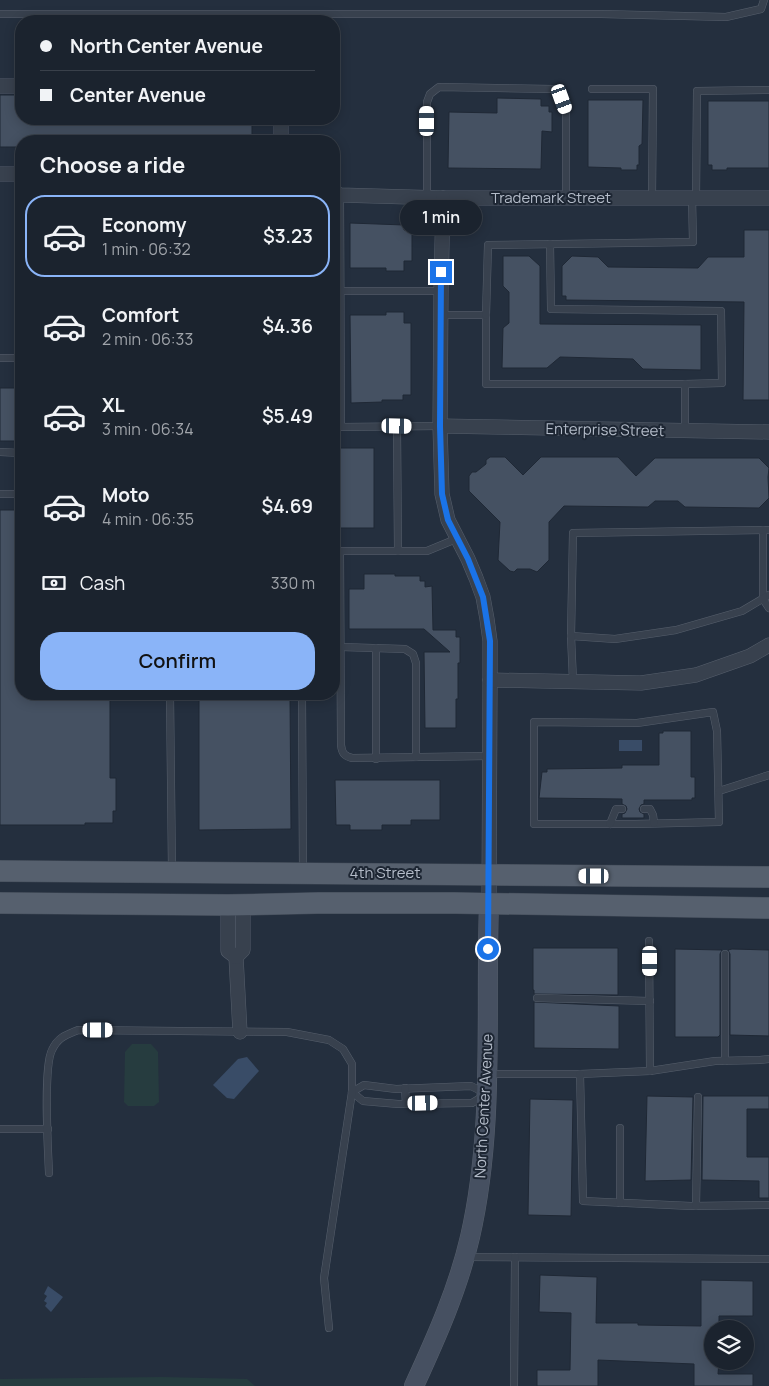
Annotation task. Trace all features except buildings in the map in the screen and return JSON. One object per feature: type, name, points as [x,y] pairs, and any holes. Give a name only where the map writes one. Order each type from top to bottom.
[{"type":"main road","name":"4th Street","points":[[0,870],[450,873],[490,876],[769,877]]},
{"type":"main road","name":"4th Street","points":[[0,903],[235,905],[318,903],[489,904],[769,908]]},
{"type":"street","points":[[0,86],[15,86]]},
{"type":"street","points":[[0,174],[15,174]]},
{"type":"street","name":"Trademark Street","points":[[340,193],[426,198],[769,198]]},
{"type":"street","points":[[443,198],[440,426],[442,494],[448,520],[456,539],[468,559],[483,597],[490,641],[489,904]]},
{"type":"street","name":"Enterprise Street","points":[[440,426],[769,432]]},
{"type":"street","points":[[490,680],[641,683],[696,675],[750,656],[769,645]]},
{"type":"street","name":"North Center Avenue","points":[[414,1386],[442,1323],[465,1257],[482,1169],[488,1074],[489,904]]},
{"type":"street","points":[[235,905],[228,951],[236,957],[240,1032]]},
{"type":"lane","points":[[0,14],[602,14],[726,17],[761,9],[764,0]]},
{"type":"lane","points":[[426,198],[427,102],[430,94],[439,87],[553,88],[562,99],[566,112],[566,197]]},
{"type":"lane","points":[[592,89],[653,90],[652,198]]},
{"type":"lane","points":[[550,244],[551,309],[721,311],[722,383],[486,384],[488,245],[550,244],[693,242],[697,91],[769,90]]},
{"type":"lane","points":[[440,426],[341,427],[340,291],[441,291]]},
{"type":"lane","points":[[441,315],[486,315]]},
{"type":"lane","points":[[0,358],[15,358]]},
{"type":"lane","points":[[685,384],[685,431]]},
{"type":"lane","points":[[397,426],[398,551]]},
{"type":"lane","points":[[0,452],[15,453]]},
{"type":"lane","points":[[0,494],[15,494]]},
{"type":"lane","points":[[573,681],[571,636],[573,533],[766,530],[766,597],[769,608]]},
{"type":"lane","points":[[456,539],[426,551],[340,551],[340,746],[342,752],[347,757],[352,758],[490,756]]},
{"type":"lane","points":[[571,636],[615,639],[676,630],[742,611],[766,597]]},
{"type":"lane","points":[[341,647],[405,649],[413,654],[416,663],[416,758]]},
{"type":"lane","points":[[376,648],[376,759]]},
{"type":"lane","points":[[170,700],[172,872]]},
{"type":"lane","points":[[302,700],[303,872]]},
{"type":"lane","points":[[713,712],[717,731],[719,822],[654,824],[534,824],[534,722],[637,723],[713,712]]},
{"type":"lane","points":[[719,791],[769,775]]},
{"type":"lane","points":[[610,824],[616,809],[622,808]]},
{"type":"lane","points":[[644,809],[650,809],[654,824]]},
{"type":"lane","points":[[649,942],[650,1071]]},
{"type":"lane","points":[[725,954],[725,1061]]},
{"type":"lane","points":[[537,998],[650,1001]]},
{"type":"lane","points":[[49,1173],[47,1070],[50,1051],[60,1038],[78,1030],[287,1032],[329,1040],[343,1049],[352,1064],[352,1092],[324,1278],[328,1328]]},
{"type":"lane","points":[[488,1074],[580,1074],[650,1071],[715,1061],[769,1058]]},
{"type":"lane","points":[[580,1074],[583,1201],[696,1206],[769,1205]]},
{"type":"lane","points":[[364,1085],[396,1089],[471,1086],[486,1094],[472,1103],[406,1104],[363,1101],[352,1092],[364,1085]]},
{"type":"lane","points":[[405,1088],[406,1104]]},
{"type":"lane","points":[[696,1206],[698,1097]]},
{"type":"lane","points":[[620,1128],[620,1203]]},
{"type":"lane","points":[[0,1129],[48,1129]]},
{"type":"lane","points":[[465,1257],[769,1260]]},
{"type":"lane","points":[[514,1257],[514,1386]]},
{"type":"green space","points":[[132,1044],[151,1044],[158,1052],[159,1102],[154,1106],[128,1106],[124,1102],[125,1052]]},
{"type":"green space","points":[[162,1377],[247,1379],[255,1386],[0,1386],[0,1379]]},
{"type":"water","points":[[619,740],[642,740],[642,751],[619,751]]},
{"type":"water","points":[[247,1057],[259,1071],[234,1099],[227,1098],[213,1085],[238,1059]]},
{"type":"water","points":[[48,1286],[63,1297],[51,1312],[45,1306],[47,1303],[44,1301],[47,1296],[44,1294]]},
{"type":"route","points":[[441,272],[440,463],[442,494],[448,520],[456,539],[468,559],[483,597],[490,641],[490,876],[488,949]]}]
